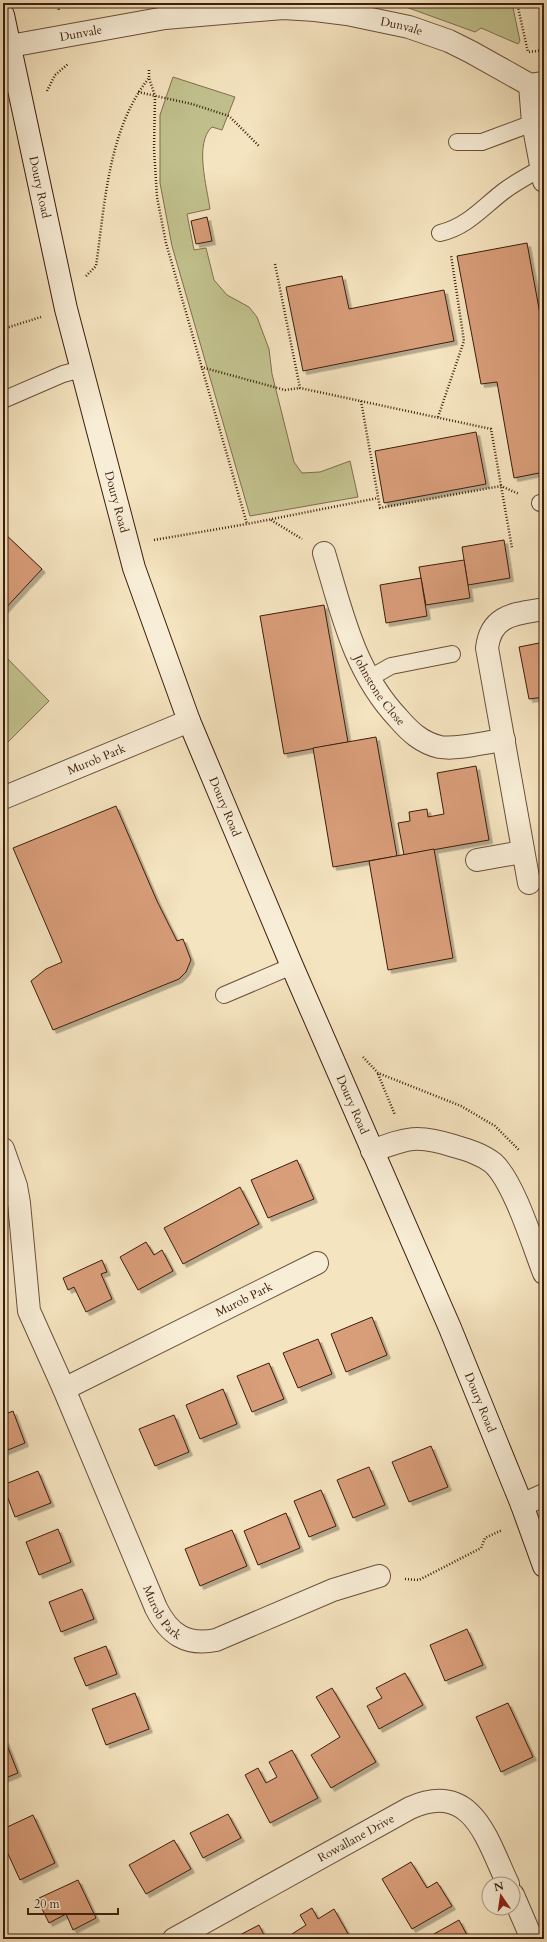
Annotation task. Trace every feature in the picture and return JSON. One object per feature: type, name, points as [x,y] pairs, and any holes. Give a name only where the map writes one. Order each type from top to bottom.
[{"type":"street","name":"Dunvale","points":[[10,46],[165,18],[283,8],[315,10],[388,22],[428,33],[537,84]]},
{"type":"street","name":"Doury Road","points":[[3,15],[66,309],[134,568],[189,721],[292,966],[450,1328],[525,1511],[544,1566]]},
{"type":"street","points":[[537,84],[533,123],[543,174]]},
{"type":"street","name":"Johnstone Close","points":[[324,553],[350,638],[368,679],[396,716],[416,736],[427,743],[449,747],[504,740]]},
{"type":"street","points":[[529,883],[522,852],[487,648],[489,636],[494,627],[507,617],[544,609]]},
{"type":"street","name":"Murob Park","points":[[3,798],[189,721]]},
{"type":"street","points":[[477,860],[522,852]]},
{"type":"street","points":[[372,1151],[405,1139],[420,1137],[474,1152],[494,1165],[508,1182],[542,1263]]},
{"type":"street","name":"Murob Park","points":[[3,1149],[16,1186],[19,1203],[29,1311],[64,1389],[156,1608],[166,1625],[178,1636],[189,1640],[216,1640],[333,1590],[379,1576]]},
{"type":"street","name":"Murob Park","points":[[64,1389],[317,1264]]},
{"type":"street","points":[[525,1511],[544,1495]]},
{"type":"street","name":"Rowallane Drive","points":[[174,1939],[410,1808],[427,1802],[450,1802],[463,1806],[469,1811],[483,1830],[504,1876]]},
{"type":"street","points":[[521,1914],[532,1939]]},
{"type":"lane","points":[[457,142],[482,142],[533,123]]},
{"type":"lane","points":[[444,232],[474,218],[505,191],[543,174]]},
{"type":"lane","points":[[3,400],[63,374],[82,369]]},
{"type":"lane","points":[[368,679],[391,666],[452,654]]},
{"type":"lane","points":[[224,995],[292,966]]},
{"type":"path","points":[[47,98],[48,90],[55,75],[69,62],[65,35],[57,3]]},
{"type":"path","points":[[517,3],[528,52]]},
{"type":"path","points":[[149,70],[149,78],[155,96],[154,150],[157,197],[166,243],[247,524]]},
{"type":"path","points":[[81,272],[82,279],[96,266],[113,162],[121,131],[138,92],[149,78]]},
{"type":"path","points":[[138,92],[192,104],[229,116],[259,146]]},
{"type":"path","points":[[438,417],[464,341],[444,232]]},
{"type":"path","points":[[275,264],[300,388]]},
{"type":"path","points":[[3,329],[66,309]]},
{"type":"path","points":[[201,367],[285,390],[300,388],[491,428],[512,548]]},
{"type":"path","points":[[361,401],[380,508],[501,486],[542,502]]},
{"type":"path","points":[[153,540],[247,524],[378,498]]},
{"type":"path","points":[[270,519],[324,553]]},
{"type":"path","points":[[151,533],[156,548]]},
{"type":"path","points":[[361,1056],[378,1074],[405,1139]]},
{"type":"path","points":[[378,1074],[461,1106],[495,1126],[517,1146],[521,1153]]},
{"type":"path","points":[[379,1576],[419,1580],[481,1548],[485,1538],[525,1511]]},
{"type":"green space","points":[[395,3],[512,3],[520,41],[518,44],[481,28],[475,32]]},
{"type":"green space","points":[[173,77],[235,97],[222,130],[212,127],[207,134],[204,143],[203,166],[210,209],[187,214],[194,250],[206,248],[214,280],[227,295],[249,307],[257,317],[269,349],[272,374],[294,462],[302,473],[320,472],[350,461],[358,497],[250,516],[172,246],[160,183],[160,115]]},
{"type":"green space","points":[[3,654],[49,701],[3,747]]},
{"type":"building","points":[[207,217],[212,241],[196,244],[191,221]]},
{"type":"building","points":[[527,243],[544,336],[544,472],[514,478],[497,382],[481,384],[457,256]]},
{"type":"building","points":[[342,276],[349,309],[444,290],[454,341],[303,371],[286,287]]},
{"type":"building","points":[[476,432],[486,484],[384,503],[375,451]]},
{"type":"building","points":[[3,532],[42,569],[3,611]]},
{"type":"building","points":[[504,540],[510,578],[468,585],[462,547]]},
{"type":"building","points":[[464,560],[470,598],[426,605],[419,567]]},
{"type":"building","points":[[421,578],[427,616],[386,623],[380,585]]},
{"type":"building","points":[[324,605],[348,742],[284,754],[260,616]]},
{"type":"building","points":[[544,642],[544,697],[529,699],[519,647]]},
{"type":"building","points":[[376,737],[397,856],[333,867],[313,748]]},
{"type":"building","points":[[476,766],[489,840],[404,855],[398,823],[410,821],[409,812],[427,809],[428,817],[444,814],[437,773]]},
{"type":"building","points":[[116,806],[157,901],[177,941],[183,939],[191,960],[186,972],[179,979],[53,1030],[31,981],[46,969],[62,962],[13,848]]},
{"type":"building","points":[[434,849],[453,958],[388,970],[369,861]]},
{"type":"building","points":[[297,1160],[314,1199],[268,1218],[251,1180]]},
{"type":"building","points":[[240,1187],[259,1224],[183,1264],[164,1228]]},
{"type":"building","points":[[146,1242],[154,1255],[162,1250],[173,1271],[138,1290],[120,1257]]},
{"type":"building","points":[[102,1260],[107,1272],[101,1274],[112,1299],[86,1312],[74,1287],[68,1290],[63,1278]]},
{"type":"building","points":[[372,1317],[387,1355],[346,1372],[331,1334]]},
{"type":"building","points":[[318,1339],[332,1374],[298,1388],[283,1353]]},
{"type":"building","points":[[269,1363],[284,1399],[252,1412],[237,1376]]},
{"type":"building","points":[[223,1389],[237,1424],[200,1439],[186,1405]]},
{"type":"building","points":[[13,1411],[25,1443],[3,1452],[3,1415]]},
{"type":"building","points":[[174,1415],[189,1452],[155,1466],[139,1429]]},
{"type":"building","points":[[431,1446],[448,1487],[409,1502],[392,1462]]},
{"type":"building","points":[[369,1467],[385,1505],[353,1518],[337,1480]]},
{"type":"building","points":[[38,1471],[51,1503],[15,1517],[3,1485]]},
{"type":"building","points":[[321,1490],[336,1526],[309,1537],[294,1501]]},
{"type":"building","points":[[286,1513],[300,1548],[258,1565],[244,1531]]},
{"type":"building","points":[[58,1529],[71,1562],[39,1575],[26,1542]]},
{"type":"building","points":[[232,1530],[247,1566],[200,1586],[185,1549]]},
{"type":"building","points":[[82,1589],[94,1619],[61,1632],[49,1602]]},
{"type":"building","points":[[467,1629],[483,1665],[445,1681],[430,1645]]},
{"type":"building","points":[[106,1646],[117,1674],[86,1686],[74,1658]]},
{"type":"building","points":[[405,1673],[423,1705],[379,1729],[367,1706],[382,1698],[376,1688]]},
{"type":"building","points":[[332,1688],[376,1762],[331,1788],[311,1755],[340,1737],[316,1697]]},
{"type":"building","points":[[135,1693],[149,1729],[106,1745],[92,1709]]},
{"type":"building","points":[[508,1703],[533,1757],[501,1772],[476,1717]]},
{"type":"building","points":[[5,1740],[18,1773],[3,1779],[3,1741]]},
{"type":"building","points":[[292,1750],[318,1798],[270,1823],[245,1775],[258,1768],[266,1783],[277,1777],[269,1762]]},
{"type":"building","points":[[228,1814],[241,1838],[203,1858],[190,1833]]},
{"type":"building","points":[[33,1815],[55,1863],[20,1880],[3,1843],[3,1829]]},
{"type":"building","points":[[174,1840],[191,1869],[146,1894],[129,1865]]},
{"type":"building","points":[[411,1862],[427,1888],[437,1882],[452,1906],[412,1929],[382,1879]]},
{"type":"building","points":[[78,1880],[96,1918],[73,1930],[66,1914],[49,1923],[37,1899]]},
{"type":"building","points":[[312,1908],[318,1919],[334,1909],[351,1939],[295,1939],[292,1934],[306,1925],[300,1915]]},
{"type":"building","points":[[459,1920],[469,1939],[425,1939]]},
{"type":"building","points":[[259,1925],[266,1939],[232,1939]]}]
